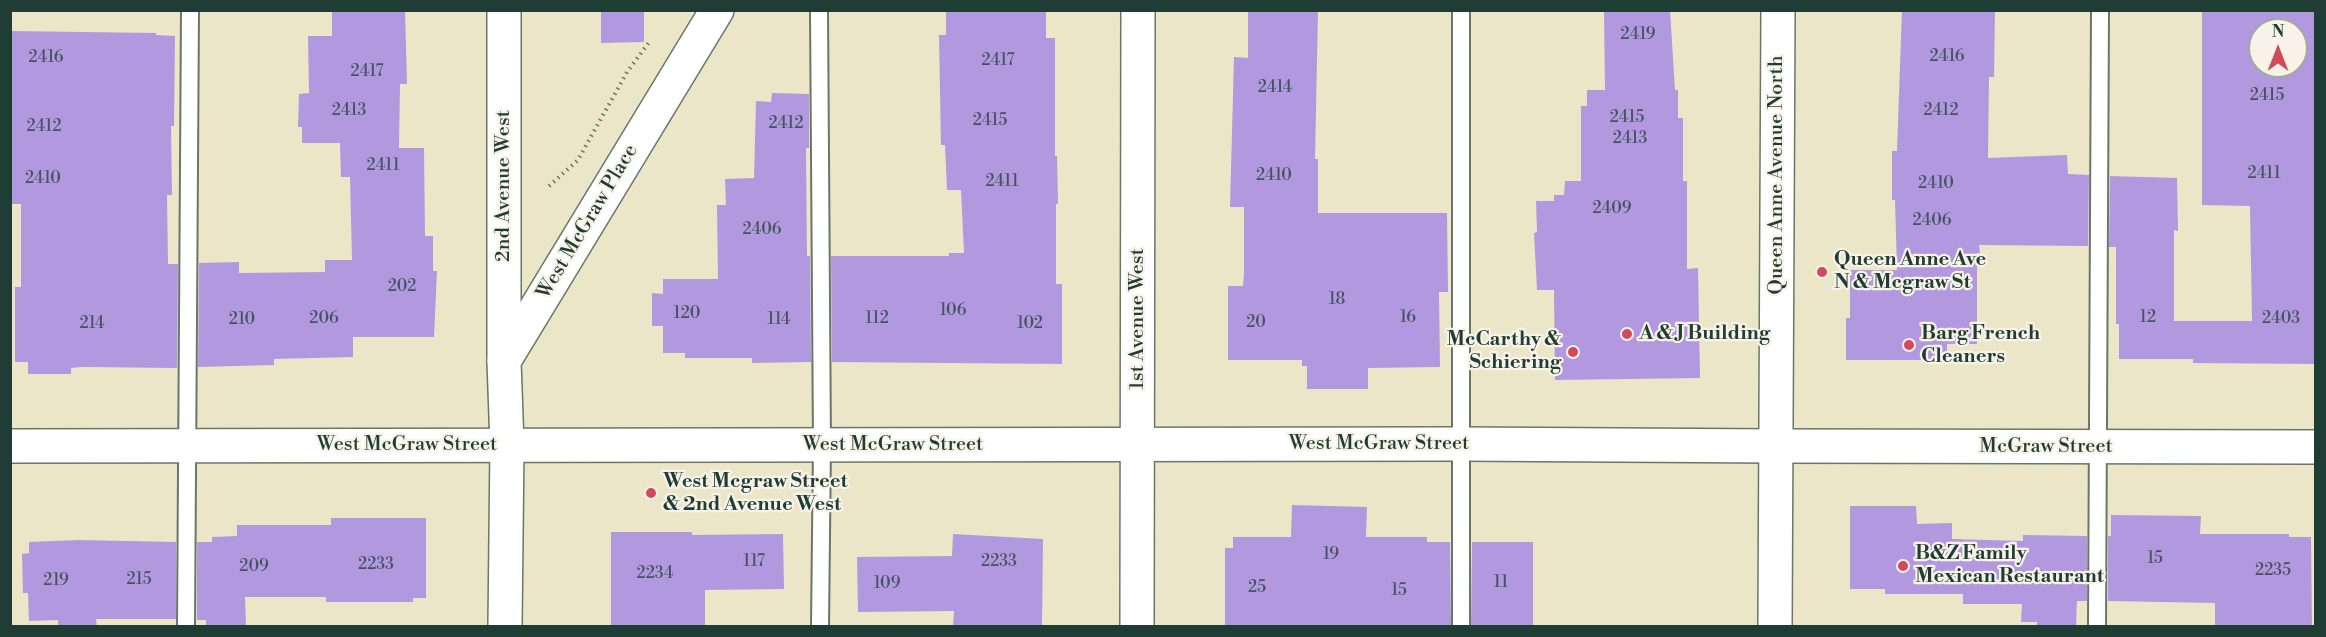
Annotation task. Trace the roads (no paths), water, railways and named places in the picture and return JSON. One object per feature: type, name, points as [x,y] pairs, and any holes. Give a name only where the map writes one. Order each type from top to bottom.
[{"type":"street","name":"2nd Avenue West","points":[[504,10],[504,361]]},
{"type":"street","name":"West McGraw Place","points":[[504,361],[717,10]]},
{"type":"street","name":"1st Avenue West","points":[[1137,627],[1138,10]]},
{"type":"street","name":"Queen Anne Avenue North","points":[[1775,627],[1778,10]]},
{"type":"street","points":[[504,361],[507,445],[505,627]]},
{"type":"street","name":"West McGraw Street","points":[[10,446],[1138,444],[1776,446]]},
{"type":"street","name":"McGraw Street","points":[[1776,446],[2316,447]]},
{"type":"lane","points":[[186,627],[190,10]]},
{"type":"lane","points":[[819,10],[822,445],[820,627]]},
{"type":"lane","points":[[1461,10],[1461,627]]},
{"type":"lane","points":[[2097,627],[2100,10]]},
{"type":"place","name":"Queen Anne Ave N & Mcgraw St","points":[[1822,272]]},
{"type":"place","name":"A & J Building","points":[[1627,334]]},
{"type":"place","name":"Barg French Cleaners","points":[[1909,345]]},
{"type":"place","name":"McCarthy & Schiering","points":[[1573,352]]},
{"type":"place","name":"West Mcgraw Street & 2nd Avenue West","points":[[651,493]]},
{"type":"place","name":"B&Z Family Mexican Restaurant","points":[[1903,566]]}]
